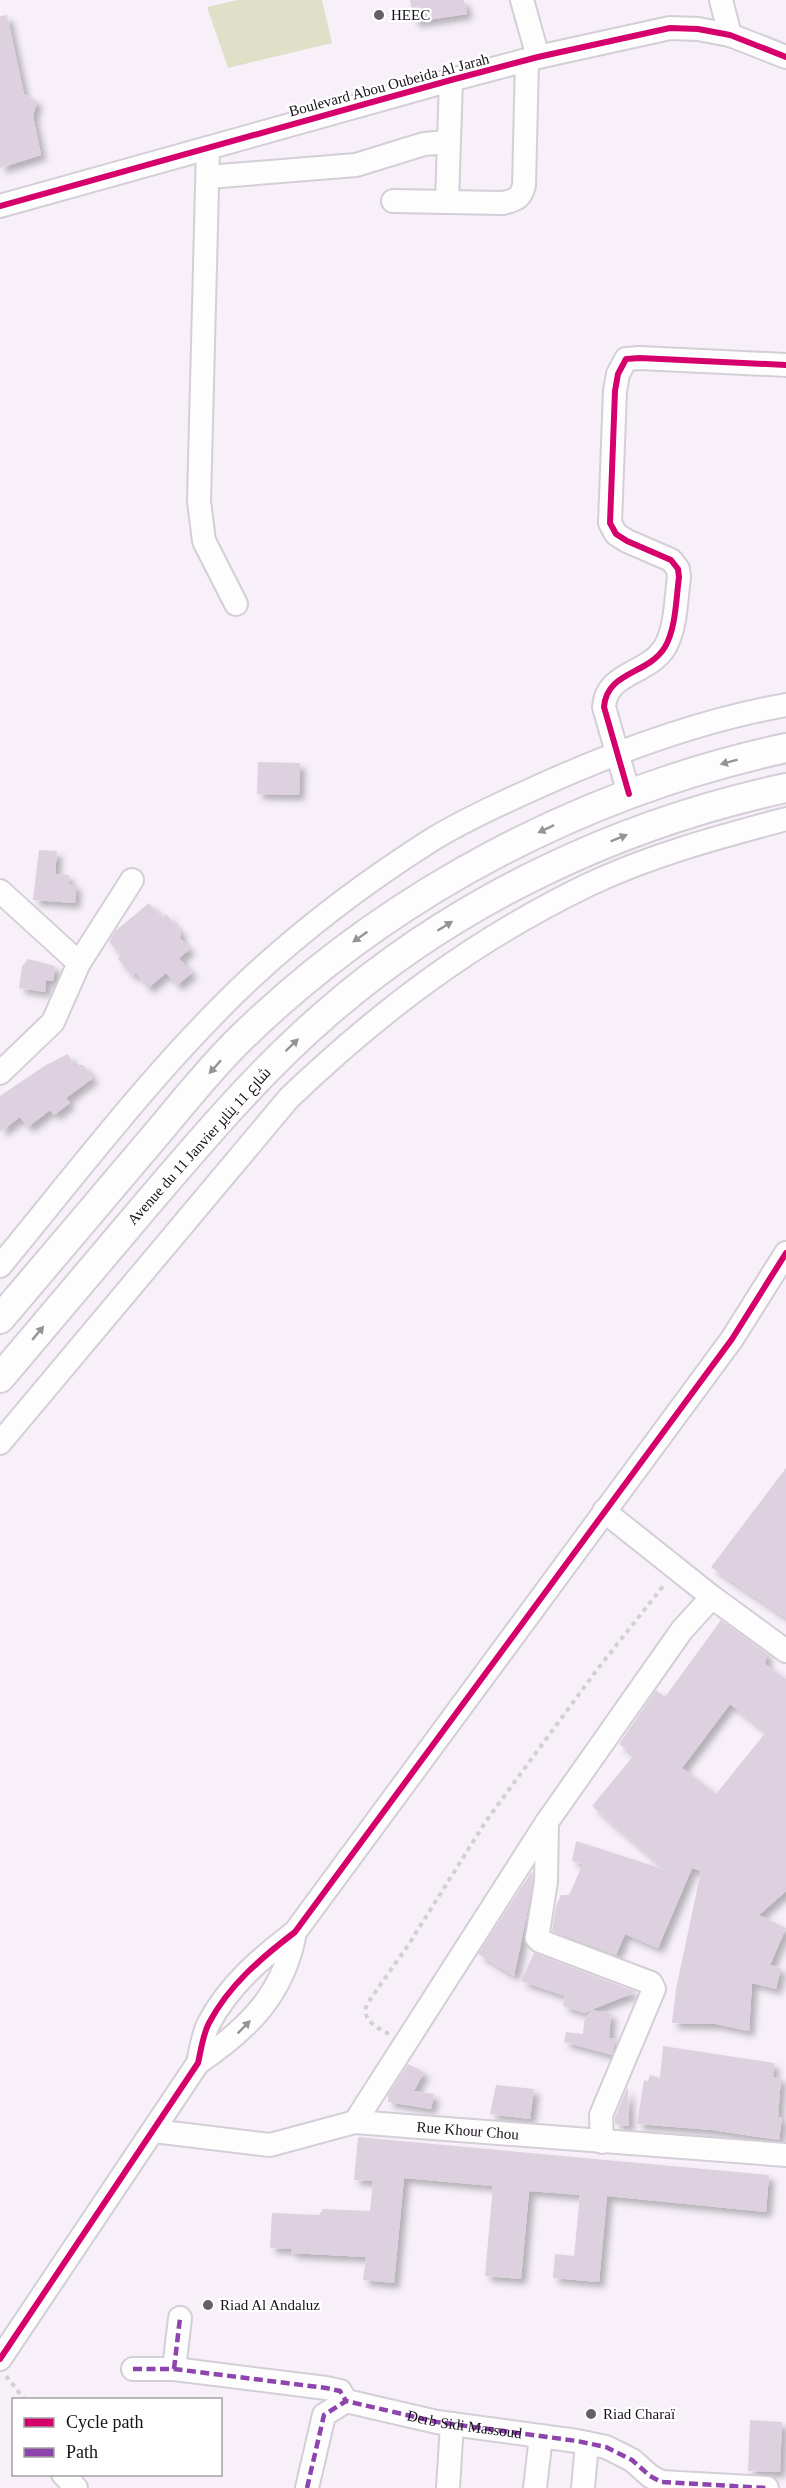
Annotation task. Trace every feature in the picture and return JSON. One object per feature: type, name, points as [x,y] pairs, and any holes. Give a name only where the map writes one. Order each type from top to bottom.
[{"type":"main road","points":[[0,1319],[240,1039],[300,984],[362,935],[449,880],[520,841],[629,794],[714,766],[786,748]]},
{"type":"main road","name":"Avenue du 11 Janvier شارع 11 يناير","points":[[0,1378],[240,1096],[326,1013],[384,967],[471,910],[563,862],[668,820],[786,789]]},
{"type":"street","points":[[393,201],[503,203],[516,200],[522,194],[532,59],[522,0]]},
{"type":"street","points":[[721,0],[730,35]]},
{"type":"street","name":"Boulevard Abou Oubeida Al Jarah","points":[[0,206],[451,80],[670,28],[698,29],[730,35],[786,57]]},
{"type":"street","points":[[447,202],[451,80]]},
{"type":"street","points":[[208,177],[356,165],[424,144],[448,142]]},
{"type":"street","points":[[208,148],[199,501],[204,541],[236,604]]},
{"type":"street","points":[[629,794],[604,707],[607,693],[613,683],[650,663],[666,646],[679,577],[678,570],[671,560],[627,542],[616,534],[610,523],[615,391],[618,374],[626,359],[640,358],[786,365]]},
{"type":"street","points":[[0,1266],[172,1059],[251,978],[312,926],[431,840],[496,806],[617,754],[686,730],[786,705]]},
{"type":"street","points":[[0,1443],[289,1098],[340,1050],[400,1000],[474,948],[587,885],[707,840],[786,819]]},
{"type":"street","points":[[0,1073],[53,1022],[79,963],[132,880]]},
{"type":"street","points":[[0,891],[79,963]]},
{"type":"street","points":[[0,2359],[198,2063],[208,2024],[224,2000],[244,1974],[295,1932],[732,1339],[786,1253]]},
{"type":"street","points":[[604,1511],[712,1597],[786,1649]]},
{"type":"street","points":[[355,2122],[547,1822],[682,1630],[712,1597]]},
{"type":"street","points":[[547,1822],[546,1882],[537,1938],[651,1983],[654,1989],[601,2115],[602,2142]]},
{"type":"street","points":[[198,2063],[229,2042],[266,2003],[290,1957],[295,1932]]},
{"type":"street","name":"Rue Khour Chou","points":[[154,2131],[270,2145],[355,2122],[786,2155]]},
{"type":"street","points":[[174,2369],[180,2318]]},
{"type":"street","name":"Derb Sidi Massoud","points":[[133,2369],[174,2369],[337,2389],[346,2401],[452,2424],[587,2443],[618,2452],[632,2460],[655,2480],[674,2486],[767,2488]]},
{"type":"street","points":[[307,2488],[324,2415],[346,2401]]},
{"type":"street","points":[[448,2488],[452,2424]]},
{"type":"street","points":[[535,2488],[541,2436]]},
{"type":"street","points":[[583,2488],[587,2443]]},
{"type":"street","points":[[64,2476],[76,2488]]},
{"type":"path","points":[[406,2042],[369,2022],[365,2014],[367,2004],[409,1944],[486,1821],[596,1671],[676,1569]]},
{"type":"path","points":[[0,2368],[23,2398]]},
{"type":"green space","points":[[238,0],[322,0],[332,43],[228,68],[207,7]]},
{"type":"building","points":[[410,0],[464,0],[467,14],[414,22]]},
{"type":"building","points":[[7,15],[24,94],[37,101],[33,116],[41,155],[0,168],[0,16]]},
{"type":"building","points":[[258,762],[300,763],[299,795],[257,794]]},
{"type":"building","points":[[39,850],[57,851],[55,874],[69,875],[68,884],[76,884],[75,903],[33,900]]},
{"type":"building","points":[[149,903],[162,918],[166,914],[181,932],[180,938],[190,949],[179,958],[192,973],[177,985],[166,973],[148,988],[136,973],[132,976],[118,959],[120,954],[109,942],[115,931]]},
{"type":"building","points":[[28,959],[55,966],[53,981],[46,980],[45,992],[19,988],[22,966]]},
{"type":"building","points":[[68,1054],[74,1065],[83,1065],[93,1078],[66,1098],[70,1103],[54,1115],[50,1110],[28,1127],[20,1117],[0,1132],[0,1096],[46,1065]]},
{"type":"building","points":[[786,1468],[786,1618],[711,1567]]},
{"type":"building","points":[[721,1620],[767,1654],[765,1664],[786,1679],[786,1891],[759,1915],[786,1928],[770,1965],[781,1968],[776,1989],[752,1983],[749,2031],[716,2024],[672,2023],[676,1989],[701,1871],[692,1868],[658,1948],[625,1934],[616,1955],[552,1931],[556,1906],[561,1895],[569,1895],[583,1864],[572,1861],[576,1841],[666,1870],[592,1806],[634,1755],[619,1744],[656,1690],[665,1697]],"holes":[[[730,1704],[766,1732],[716,1794],[682,1768]]]},
{"type":"building","points":[[532,1871],[533,1881],[514,1976],[478,1954]]},
{"type":"building","points":[[534,1953],[636,1992],[585,2013],[563,2006],[565,1996],[521,1981]]},
{"type":"building","points":[[591,2010],[611,2013],[609,2038],[616,2039],[612,2055],[564,2042],[566,2032],[583,2034],[584,2021]]},
{"type":"building","points":[[663,2046],[774,2063],[773,2077],[781,2077],[778,2117],[782,2118],[779,2140],[712,2130],[637,2124],[644,2080],[648,2081],[650,2075],[660,2078]]},
{"type":"building","points":[[408,2064],[424,2072],[414,2091],[434,2094],[431,2109],[388,2102],[388,2095]]},
{"type":"building","points":[[496,2085],[534,2089],[530,2119],[490,2114]]},
{"type":"building","points":[[628,2086],[629,2126],[615,2124],[615,2117]]},
{"type":"building","points":[[358,2137],[769,2175],[766,2212],[607,2196],[599,2282],[553,2278],[555,2254],[574,2256],[580,2195],[529,2191],[521,2279],[485,2276],[493,2186],[404,2178],[394,2283],[363,2280],[366,2257],[291,2253],[291,2249],[270,2248],[272,2213],[319,2215],[323,2209],[370,2211],[373,2181],[354,2180]]},
{"type":"building","points":[[750,2420],[782,2422],[780,2472],[748,2471]]},
{"type":"marked path","points":[[174,2369],[180,2318]]},
{"type":"marked path","points":[[133,2369],[174,2369],[326,2388],[340,2391],[346,2401]]},
{"type":"marked path","points":[[307,2488],[324,2415],[346,2401],[437,2422],[606,2447],[632,2460],[650,2476],[661,2482],[767,2488]]},
{"type":"cycle path","points":[[0,206],[451,80],[538,57],[670,28],[698,29],[730,35],[786,57]]},
{"type":"cycle path","points":[[629,794],[604,707],[612,686],[649,663],[665,647],[673,622],[679,577],[678,569],[671,560],[627,541],[616,534],[610,523],[615,391],[618,374],[626,359],[640,358],[786,365]]},
{"type":"cycle path","points":[[0,2359],[198,2063],[207,2027],[226,1996],[258,1962],[295,1932],[732,1339],[786,1253]]},
{"type":"place","name":"HEEC","points":[[379,15]]},
{"type":"place","name":"Riad Al Andaluz","points":[[208,2305]]},
{"type":"place","name":"Riad Charaï","points":[[591,2414]]}]
